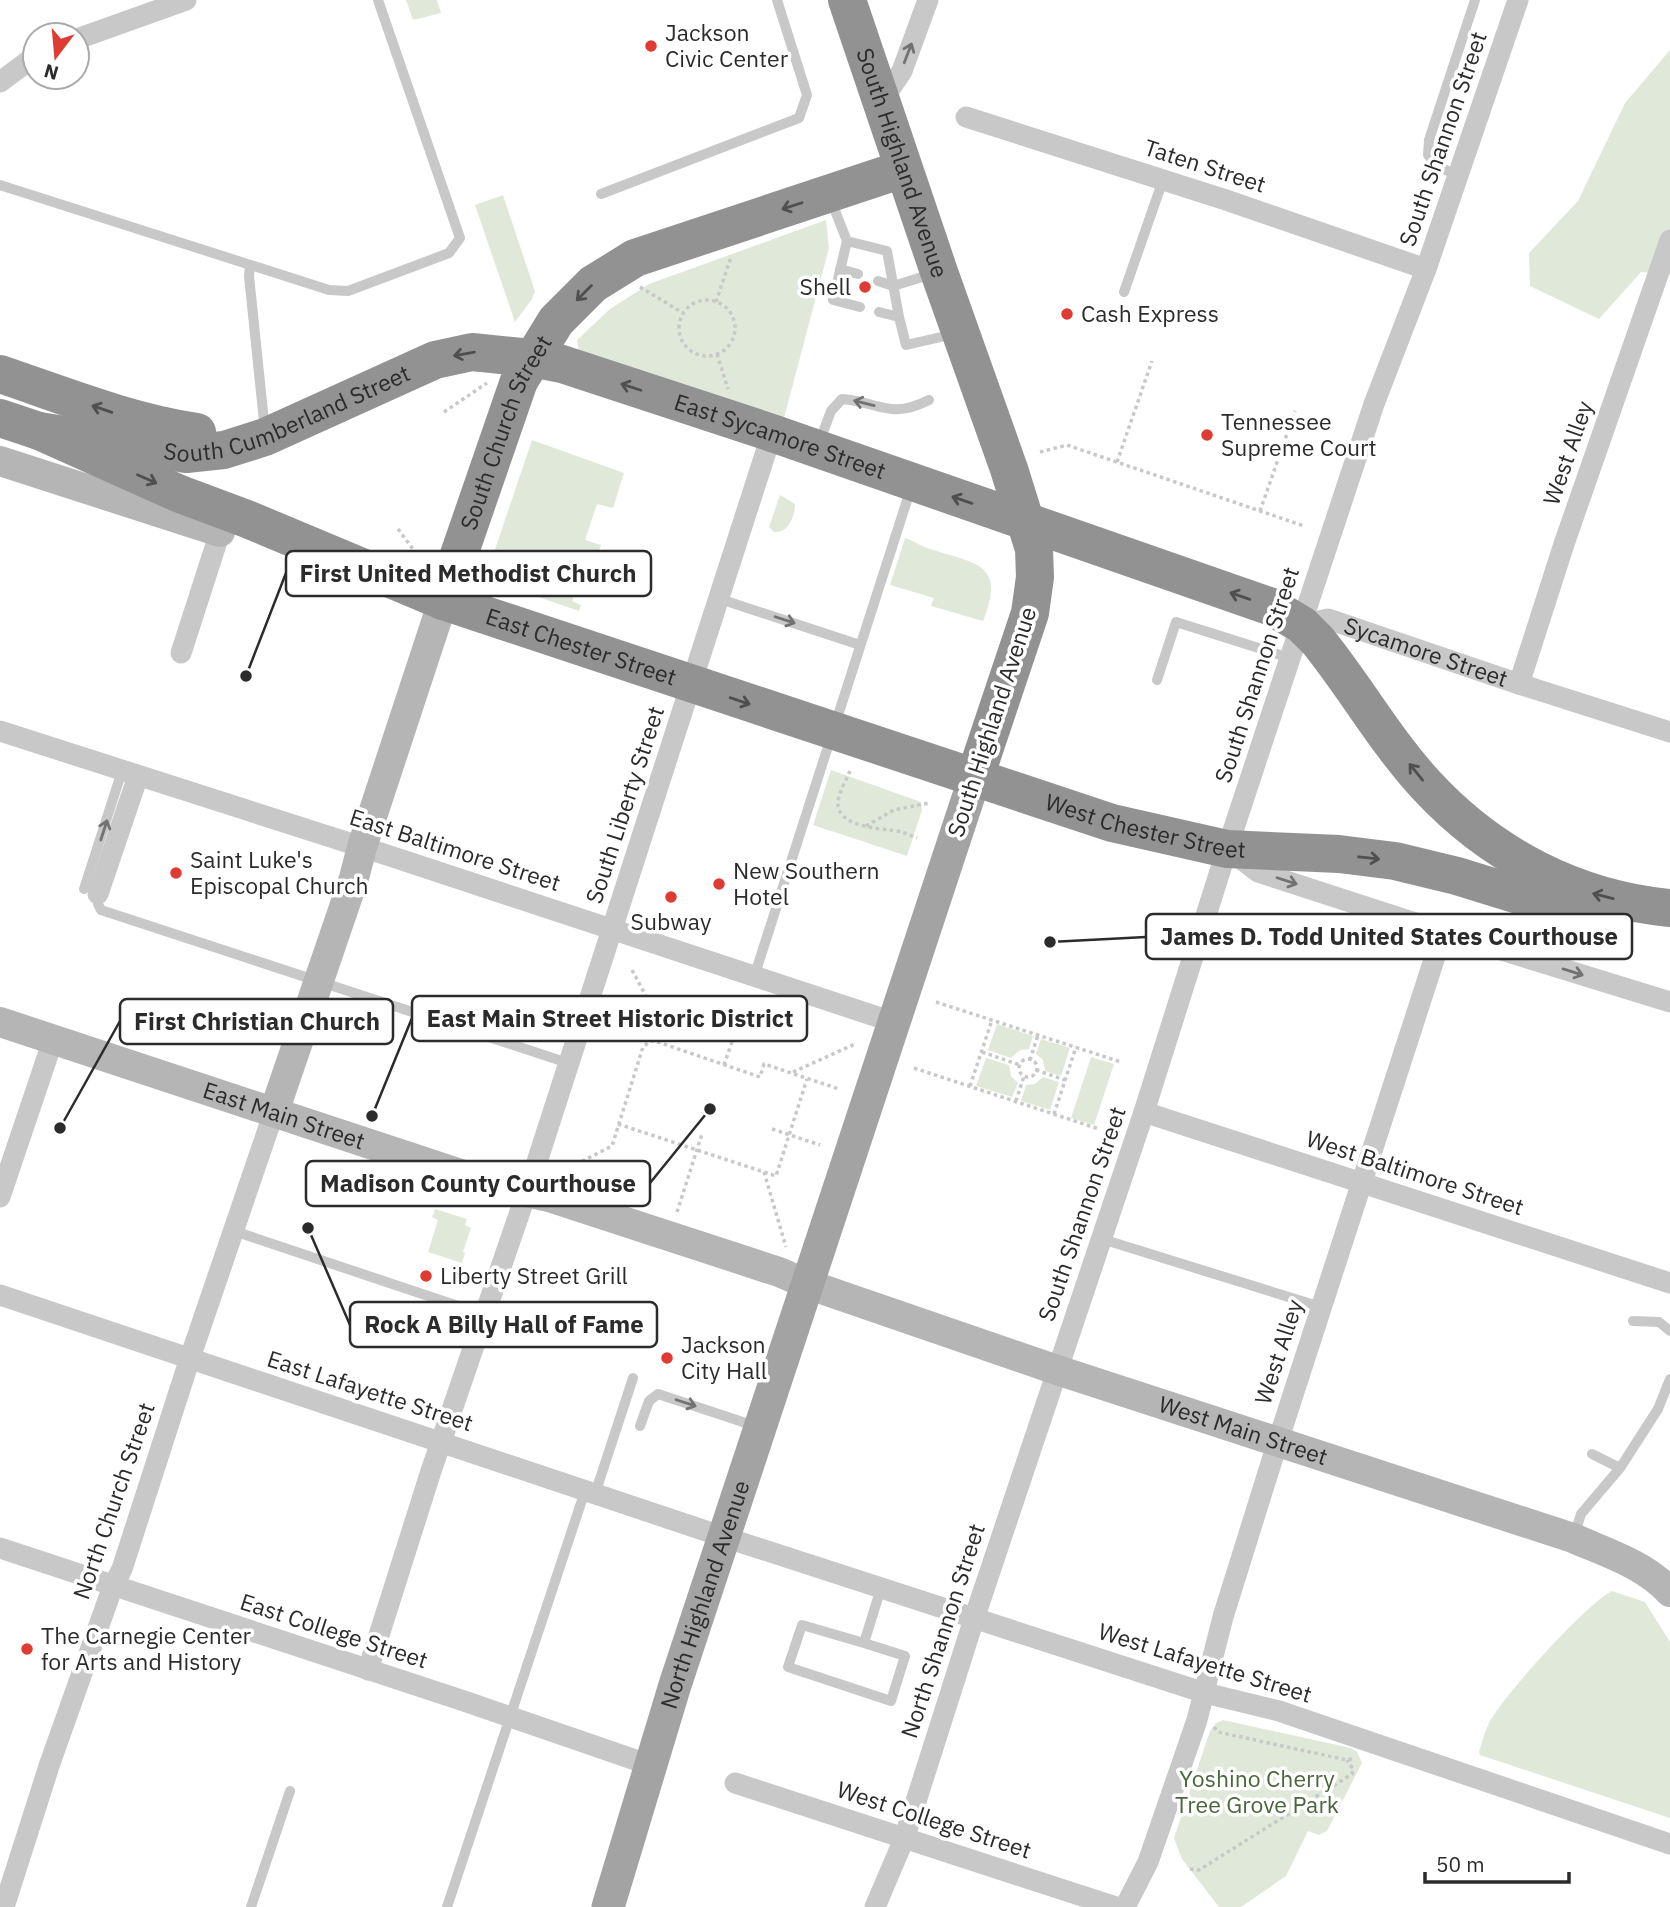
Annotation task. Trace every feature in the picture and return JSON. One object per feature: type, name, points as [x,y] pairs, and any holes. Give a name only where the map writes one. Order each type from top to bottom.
[{"type":"highway","name":"South Highland Avenue","points":[[856,3],[881,102],[1034,549],[1035,568],[1030,613],[975,777]]},
{"type":"highway","name":"South Church Street","points":[[443,601],[514,392],[556,321],[593,284],[635,258],[903,169]]},
{"type":"highway","name":"South Cumberland Street","points":[[40,431],[186,454],[223,450],[265,437],[435,360],[472,352],[532,358]]},
{"type":"highway","name":"East Sycamore Street","points":[[532,358],[562,364],[772,433],[1026,523]]},
{"type":"highway","points":[[0,374],[166,428],[208,434],[265,437]]},
{"type":"highway","name":"East Chester Street","points":[[0,418],[40,431],[180,494],[443,601],[975,777]]},
{"type":"highway","points":[[1026,523],[1272,607],[1296,642],[1338,666],[1427,786],[1473,829],[1510,856],[1548,877],[1594,894],[1670,908]]},
{"type":"highway","points":[[220,532],[387,579]]},
{"type":"highway","name":"West Chester Street","points":[[975,777],[1112,823],[1227,849]]},
{"type":"highway","points":[[1227,849],[1339,854],[1395,861],[1457,876],[1587,917],[1630,928],[1670,932]]},
{"type":"main road","points":[[0,461],[220,532]]},
{"type":"main road","name":"South Church Street","points":[[274,1112],[354,878],[443,601]]},
{"type":"main road","name":"South Highland Avenue","points":[[807,1284],[975,777]]},
{"type":"main road","name":"East Main Street","points":[[0,1022],[494,1185],[549,1197],[587,1209],[779,1272],[807,1284]]},
{"type":"main road","name":"West Main Street","points":[[807,1284],[1057,1370],[1573,1538],[1666,1581]]},
{"type":"main road","name":"North Highland Avenue","points":[[608,1907],[650,1765],[807,1284]]},
{"type":"street","points":[[91,33],[163,4],[186,0]]},
{"type":"street","points":[[881,102],[902,71],[928,0]]},
{"type":"street","name":"South Shannon Street","points":[[1057,1370],[1144,1112],[1227,849],[1374,404],[1426,269],[1518,0]]},
{"type":"street","points":[[0,82],[21,66]]},
{"type":"street","name":"Taten Street","points":[[966,117],[1426,269]]},
{"type":"street","name":"West Alley","points":[[1519,684],[1564,544],[1670,240]]},
{"type":"street","name":"South Liberty Street","points":[[368,1670],[693,685],[772,433]]},
{"type":"street","points":[[181,653],[220,532]]},
{"type":"street","name":"Sycamore Street","points":[[1296,642],[1328,620],[1670,732]]},
{"type":"street","name":"East Baltimore Street","points":[[0,731],[893,1022]]},
{"type":"street","points":[[91,891],[130,773]]},
{"type":"street","name":"West Chester Street","points":[[1227,849],[1258,872],[1670,1002]]},
{"type":"street","name":"West Alley","points":[[1125,1907],[1148,1862],[1205,1693],[1223,1617],[1278,1441],[1443,932]]},
{"type":"street","points":[[0,1197],[53,1040]]},
{"type":"street","name":"North Church Street","points":[[4,1907],[50,1763],[121,1569],[274,1112]]},
{"type":"street","name":"West Baltimore Street","points":[[1144,1112],[1670,1283]]},
{"type":"street","name":"East Lafayette Street","points":[[0,1295],[724,1537]]},
{"type":"street","name":"North Shannon Street","points":[[875,1907],[904,1839],[1057,1370]]},
{"type":"street","name":"West Lafayette Street","points":[[724,1537],[1205,1693],[1279,1712],[1670,1844]]},
{"type":"street","name":"East College Street","points":[[0,1548],[650,1765]]},
{"type":"street","name":"West College Street","points":[[736,1783],[1116,1907]]},
{"type":"lane","points":[[0,186],[329,290],[348,291],[449,253],[460,238],[378,0]]},
{"type":"lane","points":[[601,194],[799,118],[807,95],[777,0]]},
{"type":"lane","points":[[1458,176],[1436,165],[1427,155],[1429,140],[1475,0]]},
{"type":"lane","points":[[1125,292],[1163,180]]},
{"type":"lane","points":[[828,194],[847,241],[833,300],[860,307]]},
{"type":"lane","points":[[847,241],[887,251],[906,345],[960,333]]},
{"type":"lane","points":[[250,264],[265,437]]},
{"type":"lane","points":[[840,269],[858,274]]},
{"type":"lane","points":[[878,281],[893,286],[939,272]]},
{"type":"lane","points":[[879,312],[899,317]]},
{"type":"lane","points":[[817,449],[831,411],[842,400],[860,401],[886,410],[911,409],[929,400]]},
{"type":"lane","points":[[754,977],[913,482]]},
{"type":"lane","points":[[720,599],[860,645]]},
{"type":"lane","points":[[1157,680],[1176,622],[1296,642]]},
{"type":"lane","points":[[91,891],[101,910],[568,1063]]},
{"type":"lane","points":[[234,1231],[485,1315]]},
{"type":"lane","points":[[1102,1239],[1321,1307]]},
{"type":"lane","points":[[1633,1321],[1659,1322],[1670,1331]]},
{"type":"lane","points":[[447,1907],[510,1717],[633,1378]]},
{"type":"lane","points":[[1573,1538],[1581,1514],[1620,1468],[1658,1409],[1670,1378]]},
{"type":"lane","points":[[640,1426],[649,1401],[658,1394],[760,1427]]},
{"type":"lane","points":[[1592,1454],[1620,1468]]},
{"type":"lane","points":[[864,1643],[881,1588]]},
{"type":"lane","points":[[802,1625],[864,1643],[905,1656],[891,1701],[788,1667],[802,1625]]},
{"type":"lane","points":[[251,1907],[290,1791]]},
{"type":"path","points":[[716,302],[733,251]]},
{"type":"path","points":[[638,286],[683,313]]},
{"type":"path","points":[[704,300],[716,302],[729,310],[735,327],[730,344],[717,354],[698,355],[683,343],[679,325],[683,313],[695,302],[704,300]]},
{"type":"path","points":[[717,354],[729,393]]},
{"type":"path","points":[[1117,462],[1152,361]]},
{"type":"path","points":[[444,412],[489,382]]},
{"type":"path","points":[[1260,511],[1295,411]]},
{"type":"path","points":[[1041,452],[1067,444],[1304,526]]},
{"type":"path","points":[[398,529],[427,566]]},
{"type":"path","points":[[850,771],[838,805],[841,812],[850,820],[865,826],[917,838]]},
{"type":"path","points":[[865,826],[894,810],[929,803]]},
{"type":"path","points":[[632,970],[654,1013],[655,1041]]},
{"type":"path","points":[[936,1002],[1121,1062]]},
{"type":"path","points":[[724,1065],[744,1007]]},
{"type":"path","points":[[970,1086],[992,1020]]},
{"type":"path","points":[[1030,1060],[1038,1035]]},
{"type":"path","points":[[556,1175],[611,1146],[643,1047],[650,1041],[760,1077],[764,1064],[839,1089]]},
{"type":"path","points":[[791,1073],[855,1044]]},
{"type":"path","points":[[1054,1114],[1076,1047]]},
{"type":"path","points":[[981,1052],[1020,1065]]},
{"type":"path","points":[[1024,1060],[1030,1060],[1036,1070],[1030,1077],[1024,1076],[1020,1073],[1020,1065],[1024,1060]]},
{"type":"path","points":[[914,1068],[1099,1129]]},
{"type":"path","points":[[1036,1070],[1065,1080]]},
{"type":"path","points":[[1016,1101],[1024,1076]]},
{"type":"path","points":[[618,1124],[776,1175],[807,1079]]},
{"type":"path","points":[[772,1129],[820,1145]]},
{"type":"path","points":[[675,1218],[702,1134]]},
{"type":"path","points":[[764,1172],[786,1247]]},
{"type":"path","points":[[1213,1726],[1218,1732],[1347,1760],[1360,1757]]},
{"type":"path","points":[[1190,1869],[1199,1870],[1352,1774],[1353,1769],[1347,1760]]},
{"type":"green space","points":[[406,0],[437,0],[441,13],[413,20]]},
{"type":"green space","points":[[1670,50],[1670,275],[1641,272],[1599,319],[1530,286],[1529,253],[1578,201],[1625,103]]},
{"type":"green space","points":[[503,195],[535,291],[515,322],[475,205]]},
{"type":"green space","points":[[826,220],[829,248],[783,422],[579,353],[577,340],[610,309],[649,284]]},
{"type":"green space","points":[[532,440],[624,473],[613,508],[597,504],[585,540],[601,545],[588,584],[577,588],[572,601],[581,605],[579,611],[485,579]]},
{"type":"green space","points":[[780,495],[795,504],[795,509],[787,527],[774,532],[769,527]]},
{"type":"green space","points":[[905,538],[983,569],[989,577],[991,587],[983,621],[931,606],[934,598],[890,585]]},
{"type":"green space","points":[[831,770],[921,802],[922,810],[907,856],[813,825]]},
{"type":"green space","points":[[997,1024],[1033,1036],[1029,1049],[1020,1050],[1011,1058],[988,1050]]},
{"type":"green space","points":[[1041,1039],[1070,1048],[1061,1076],[1045,1071],[1043,1060],[1036,1054]]},
{"type":"green space","points":[[1091,1057],[1114,1064],[1094,1125],[1071,1118]]},
{"type":"green space","points":[[986,1058],[1009,1065],[1011,1076],[1018,1083],[1012,1097],[976,1086]]},
{"type":"green space","points":[[1043,1077],[1059,1082],[1050,1110],[1021,1101],[1026,1085],[1035,1084]]},
{"type":"green space","points":[[435,1209],[467,1219],[465,1225],[471,1228],[462,1263],[428,1252],[438,1220],[432,1217]]},
{"type":"green space","points":[[1612,1591],[1645,1602],[1670,1642],[1670,1818],[1480,1755],[1479,1752],[1490,1721],[1512,1691],[1584,1613]]},
{"type":"green space","name":"Yoshino Cherry Tree Grove Park","points":[[1223,1720],[1351,1748],[1357,1752],[1362,1763],[1327,1831],[1319,1835],[1308,1831],[1286,1876],[1241,1907],[1219,1907],[1182,1859],[1174,1838],[1210,1731],[1216,1723]]},
{"type":"place","name":"Jackson Civic Center","points":[[651,46]]},
{"type":"place","name":"Shell","points":[[865,287]]},
{"type":"place","name":"Cash Express","points":[[1067,314]]},
{"type":"place","name":"Tennessee Supreme Court","points":[[1207,435]]},
{"type":"place","name":"First United Methodist Church","points":[[246,676]]},
{"type":"place","name":"Saint Luke's Episcopal Church","points":[[176,873]]},
{"type":"place","name":"New Southern Hotel","points":[[719,884]]},
{"type":"place","name":"Subway","points":[[671,897]]},
{"type":"place","name":"James D. Todd United States Courthouse","points":[[1050,942]]},
{"type":"place","name":"Madison County Courthouse","points":[[710,1109]]},
{"type":"place","name":"East Main Street Historic District","points":[[372,1116]]},
{"type":"place","name":"First Christian Church","points":[[60,1128]]},
{"type":"place","name":"Rock A Billy Hall of Fame","points":[[308,1228]]},
{"type":"place","name":"Liberty Street Grill","points":[[426,1276]]},
{"type":"place","name":"Jackson City Hall","points":[[667,1358]]},
{"type":"place","name":"The Carnegie Center for Arts and History","points":[[27,1649]]}]
